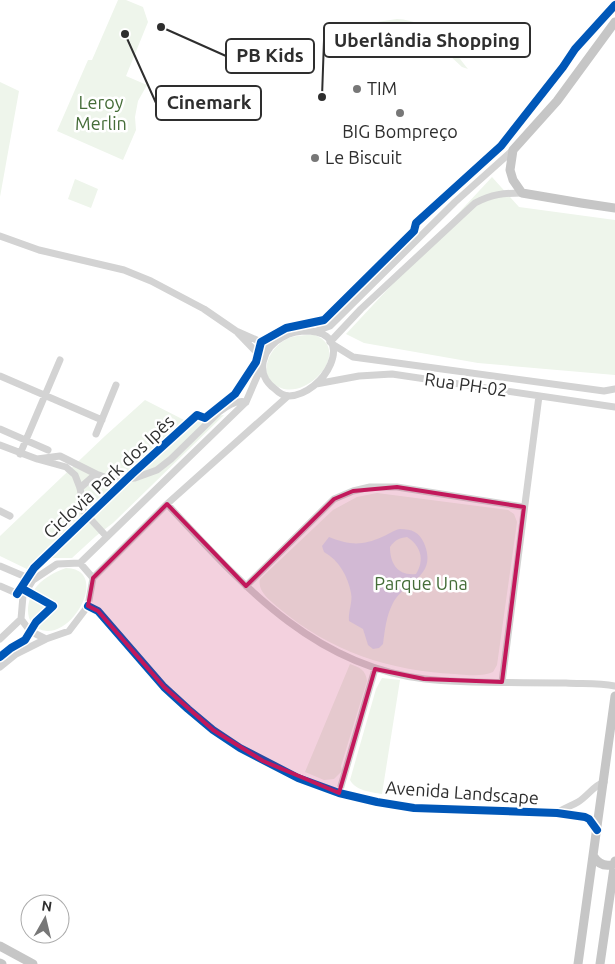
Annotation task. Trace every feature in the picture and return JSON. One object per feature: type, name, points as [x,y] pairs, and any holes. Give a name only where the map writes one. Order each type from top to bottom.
[{"type":"main road","points":[[615,22],[558,101],[513,150],[510,170],[513,180],[522,193],[580,204],[615,208]]},
{"type":"main road","points":[[578,964],[615,696]]},
{"type":"main road","points":[[594,857],[596,862],[605,866],[615,863],[600,964]]},
{"type":"main road","points":[[0,946],[33,964]]},
{"type":"street","points":[[0,639],[21,619],[23,596],[33,580],[57,564],[80,563],[246,402],[262,362],[273,343],[284,336],[296,332],[316,331],[330,326],[431,226],[513,150]]},
{"type":"street","points":[[331,343],[361,309],[475,203],[485,197],[497,194],[522,193]]},
{"type":"street","points":[[431,226],[441,235]]},
{"type":"street","points":[[0,236],[39,250],[124,270],[151,281],[204,309],[236,331],[261,342],[269,349]]},
{"type":"street","points":[[236,331],[262,362],[264,376],[269,386],[288,396]]},
{"type":"street","points":[[0,667],[16,654],[46,638],[69,631],[88,606],[93,578],[167,504],[288,396],[303,392],[327,374],[334,358],[331,343],[316,331]]},
{"type":"street","name":"Rua PH-02","points":[[331,343],[353,356],[604,391],[615,389]]},
{"type":"street","points":[[20,454],[60,360]]},
{"type":"street","name":"Rua PH-02","points":[[316,384],[359,376],[392,374],[615,407]]},
{"type":"street","points":[[0,376],[102,420]]},
{"type":"street","points":[[96,434],[116,385]]},
{"type":"street","points":[[502,682],[539,396]]},
{"type":"street","points":[[37,459],[60,456],[107,478],[135,478],[157,470],[171,459],[219,412],[239,401],[246,402]]},
{"type":"street","points":[[0,428],[48,450]]},
{"type":"street","points":[[0,445],[20,454],[69,470],[75,475],[80,488],[84,512],[107,537]]},
{"type":"street","points":[[80,488],[96,474]]},
{"type":"street","points":[[246,586],[334,499],[353,491],[370,487],[396,487],[524,507]]},
{"type":"street","points":[[167,504],[246,586],[284,620],[312,640],[340,654],[375,668],[424,679],[615,686]]},
{"type":"street","points":[[0,512],[10,516]]},
{"type":"street","points":[[80,563],[93,578]]},
{"type":"street","points":[[0,566],[33,580]]},
{"type":"street","points":[[0,586],[23,596]]},
{"type":"street","name":"Avenida Landscape","points":[[88,606],[98,611],[164,687],[213,730],[240,748],[298,778],[339,793],[414,808],[557,813],[584,817],[589,819],[597,830]]},
{"type":"street","points":[[21,619],[30,631],[46,638]]},
{"type":"street","points":[[339,793],[375,668]]},
{"type":"street","name":"Avenida Landscape","points":[[557,813],[577,802],[596,785],[604,782]]},
{"type":"highlighted area","points":[[397,487],[524,507],[502,682],[424,679],[375,669],[339,793],[263,761],[213,730],[164,687],[98,611],[88,606],[93,578],[167,504],[246,586],[334,499],[353,491]]},
{"type":"green space","name":"Leroy Merlin","points":[[118,0],[126,0],[143,7],[148,22],[126,76],[147,85],[138,101],[135,117],[136,130],[123,160],[57,131],[88,60],[92,60]]},
{"type":"green space","points":[[397,19],[420,24],[430,29],[446,42],[468,69],[462,67],[422,30],[407,27],[372,34],[351,35],[351,26]]},
{"type":"green space","points":[[0,82],[19,91],[0,197]]},
{"type":"green space","points":[[492,177],[519,207],[615,220],[615,375],[478,363],[364,343],[346,334]]},
{"type":"green space","points":[[75,179],[98,189],[91,208],[68,199]]},
{"type":"green space","points":[[315,335],[325,342],[329,351],[328,361],[322,371],[314,380],[292,389],[281,388],[273,384],[269,378],[267,364],[273,350],[288,338]]},
{"type":"green space","points":[[145,400],[184,420],[224,415],[113,523],[72,558],[50,558],[33,572],[0,556],[0,536]]},
{"type":"green space","name":"Parque Una","points":[[377,493],[508,510],[514,514],[517,522],[497,665],[493,672],[484,675],[474,675],[431,672],[384,663],[362,656],[340,647],[299,624],[273,603],[263,592],[260,579],[333,510],[357,497]]},
{"type":"green space","points":[[66,568],[78,571],[85,578],[84,600],[69,622],[58,629],[47,631],[39,629],[33,625],[28,613],[28,606],[33,592],[47,577]]},
{"type":"green space","points":[[350,664],[362,670],[367,681],[341,766],[342,771],[334,779],[324,780],[305,772]]},
{"type":"green space","points":[[382,678],[400,680],[382,794],[360,789],[350,780],[376,689]]},
{"type":"water","points":[[397,530],[412,531],[420,536],[427,554],[427,563],[419,577],[393,603],[387,618],[383,644],[379,648],[373,649],[368,645],[363,629],[349,621],[351,596],[348,581],[338,564],[324,552],[322,546],[329,537],[343,542],[362,543],[375,540]],"holes":[[[407,537],[416,545],[421,559],[416,574],[404,573],[396,568],[390,553],[390,547],[397,540]]]},
{"type":"cycle path","name":"Ciclovia Park dos Ipês","points":[[17,594],[34,568],[132,474],[197,415],[205,418],[235,394],[256,362],[261,342],[286,328],[324,320],[414,231],[416,223],[501,146],[575,49],[615,5]]},
{"type":"cycle path","points":[[0,657],[25,640],[36,622],[53,606],[21,588]]},
{"type":"cycle path","points":[[88,606],[98,611],[164,687],[213,730],[240,748],[298,778],[339,793],[414,808],[557,813],[585,817],[589,819],[597,830]]},
{"type":"place","name":"PB Kids","points":[[161,27]]},
{"type":"place","name":"Cinemark","points":[[125,34]]},
{"type":"place","name":"TIM","points":[[357,89]]},
{"type":"place","name":"Uberlândia Shopping","points":[[322,97]]},
{"type":"place","name":"BIG Bompreço","points":[[400,113]]},
{"type":"place","name":"Le Biscuit","points":[[315,158]]}]
